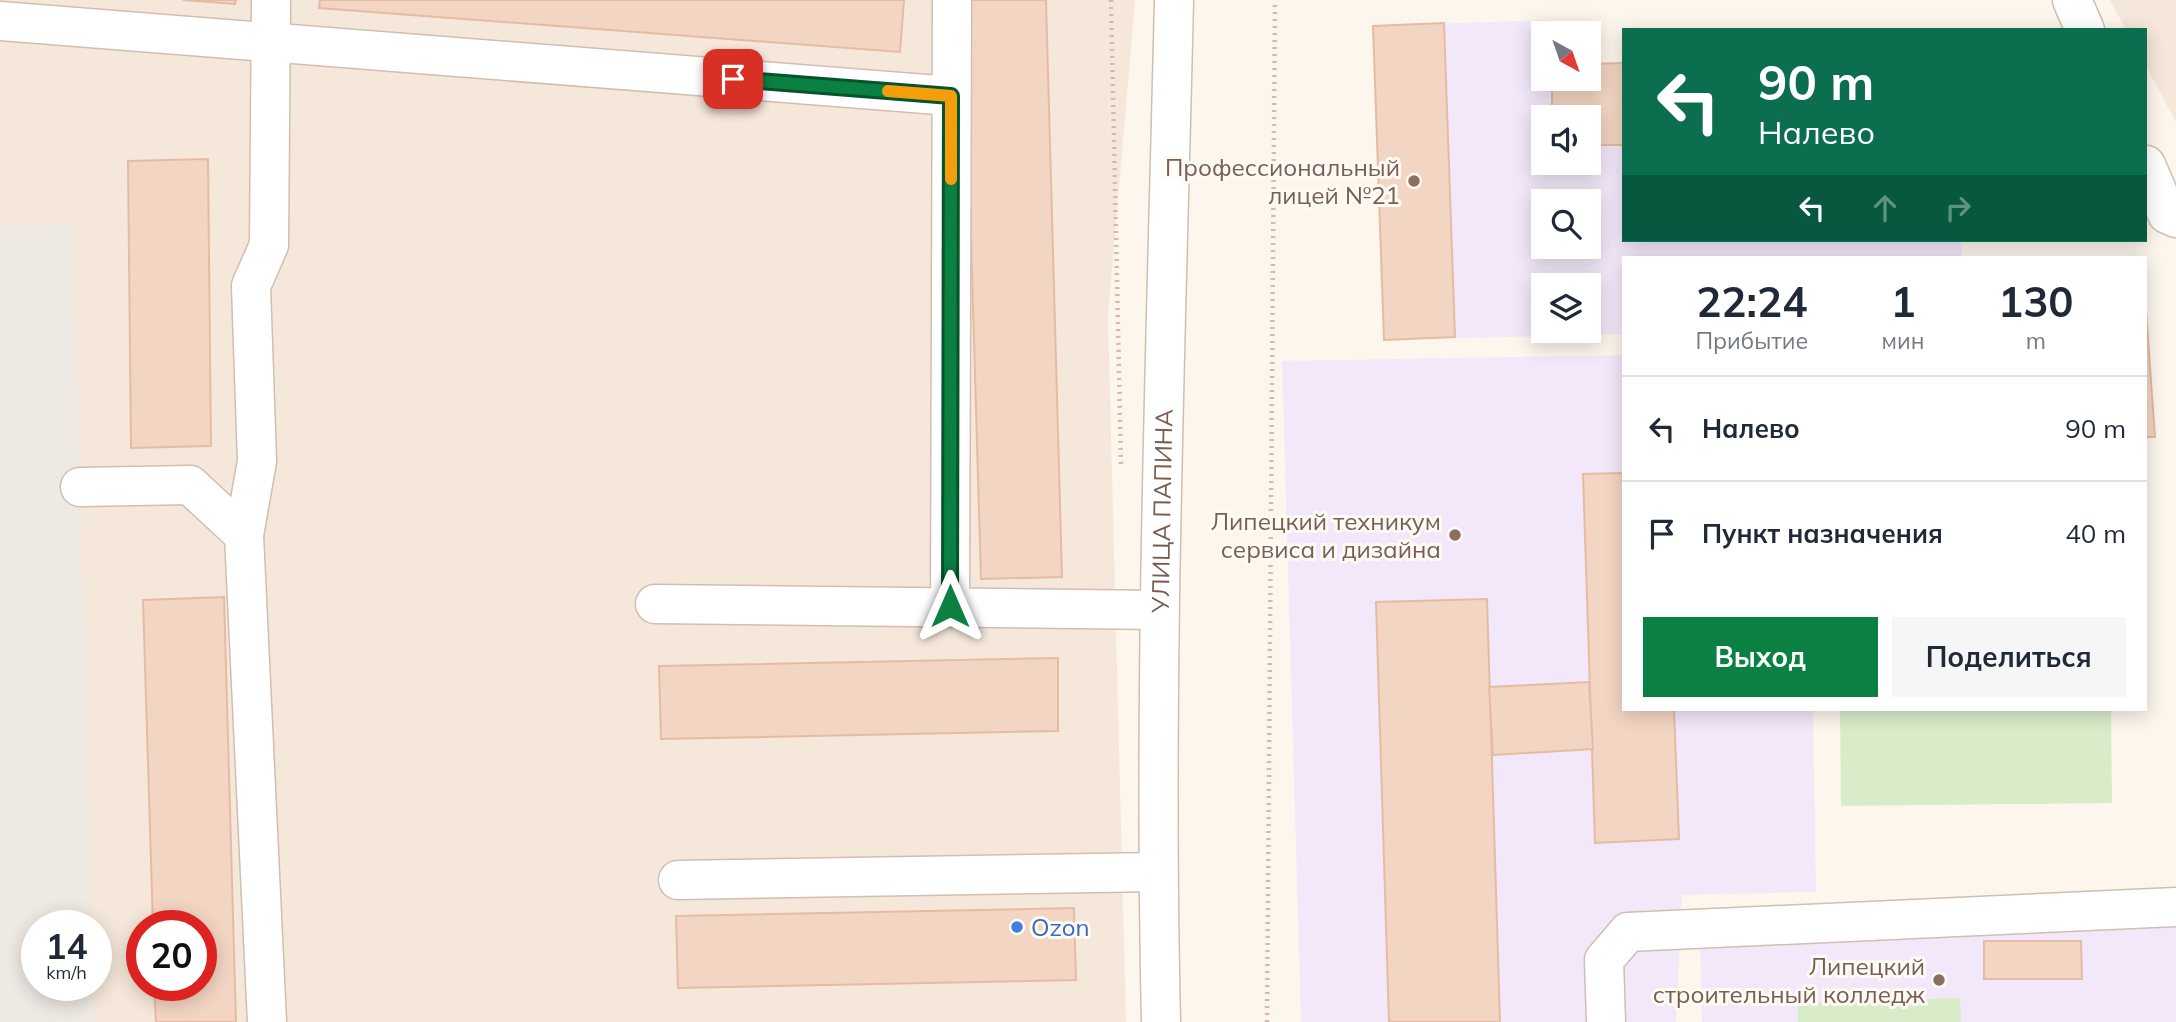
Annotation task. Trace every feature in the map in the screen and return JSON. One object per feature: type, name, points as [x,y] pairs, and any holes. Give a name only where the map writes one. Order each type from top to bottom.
[{"type":"street","points":[[267,1022],[244,535],[257,461],[251,286],[269,245],[271,0]]},
{"type":"street","points":[[950,606],[952,0]]},
{"type":"street","name":"УЛИЦА ПАПИНА","points":[[1161,1022],[1157,872],[1159,610],[1174,0]]},
{"type":"street","points":[[2072,0],[2084,28]]},
{"type":"street","points":[[0,21],[951,96]]},
{"type":"street","points":[[2147,167],[2167,214],[2176,218]]},
{"type":"street","points":[[80,487],[190,485],[244,535]]},
{"type":"street","points":[[655,604],[1159,610]]},
{"type":"street","points":[[678,880],[1157,872]]},
{"type":"street","points":[[1606,1022],[1604,960],[1628,932],[2176,907]]},
{"type":"path","points":[[1267,1022],[1275,0]]},
{"type":"shaded area","points":[[0,0],[1135,0],[1108,317],[1126,1022],[0,1022]]},
{"type":"shaded area","points":[[2110,0],[2176,0],[2176,122],[2147,68],[2147,28],[2125,28]]},
{"type":"shaded area","points":[[1547,20],[1531,21],[1531,91],[1601,91],[1601,64],[1622,63],[1622,242],[1962,242],[1962,256],[1622,256],[1622,334],[1601,335],[1601,273],[1531,273],[1531,336],[1384,340],[1373,26]]},
{"type":"shaded area","points":[[73,224],[92,910],[21,910],[21,1001],[93,1001],[94,1022],[0,1022],[0,226]]},
{"type":"shaded area","name":"Липецкий техникум сервиса и дизайна","points":[[1622,355],[1622,711],[1813,711],[1816,892],[1682,895],[1676,1022],[1301,1022],[1282,361]]},
{"type":"shaded area","name":"Липецкий строительный колледж","points":[[2176,918],[2176,1022],[1702,1022],[1700,937]]},
{"type":"green space","points":[[1840,711],[2111,711],[2112,803],[1841,806]]},
{"type":"green space","points":[[1960,998],[1961,1022],[1798,1022],[1798,1003]]},
{"type":"building","points":[[183,0],[236,0],[235,4]]},
{"type":"building","points":[[320,0],[904,0],[900,52],[319,8]]},
{"type":"building","points":[[964,0],[1046,0],[1062,577],[981,579]]},
{"type":"building","name":"Профессиональный лицей №21","points":[[1444,23],[1455,337],[1384,340],[1373,26]]},
{"type":"building","points":[[1622,63],[1622,145],[1601,145],[1601,105],[1552,105],[1552,91],[1601,91],[1601,64]]},
{"type":"building","points":[[208,159],[211,446],[131,448],[128,161]]},
{"type":"building","points":[[2147,325],[2155,437],[2147,437]]},
{"type":"building","points":[[1622,473],[1622,711],[1674,711],[1679,839],[1595,843],[1583,474]]},
{"type":"building","points":[[224,597],[236,1022],[156,1022],[155,1001],[217,1001],[217,910],[153,910],[143,600]]},
{"type":"building","points":[[1487,599],[1500,1022],[1389,1022],[1376,602]]},
{"type":"building","points":[[1058,658],[1058,731],[661,739],[659,666]]},
{"type":"building","points":[[1589,682],[1593,749],[1493,755],[1489,687]]},
{"type":"building","points":[[1074,908],[1076,980],[678,988],[676,916]]},
{"type":"building","points":[[1984,941],[2081,941],[2082,979],[1984,979]]},
{"type":"slow traffic","points":[[888,91],[951,96],[951,179]]},
{"type":"place","name":"Профессиональный лицей №21","points":[[1414,181]]},
{"type":"place","name":"Липецкий техникум сервиса и дизайна","points":[[1455,535]]},
{"type":"place","name":"Ozon","points":[[1017,927]]},
{"type":"place","name":"Липецкий строительный колледж","points":[[1939,980]]},
{"type":"route","points":[[733,79],[951,96],[950,606]]}]
